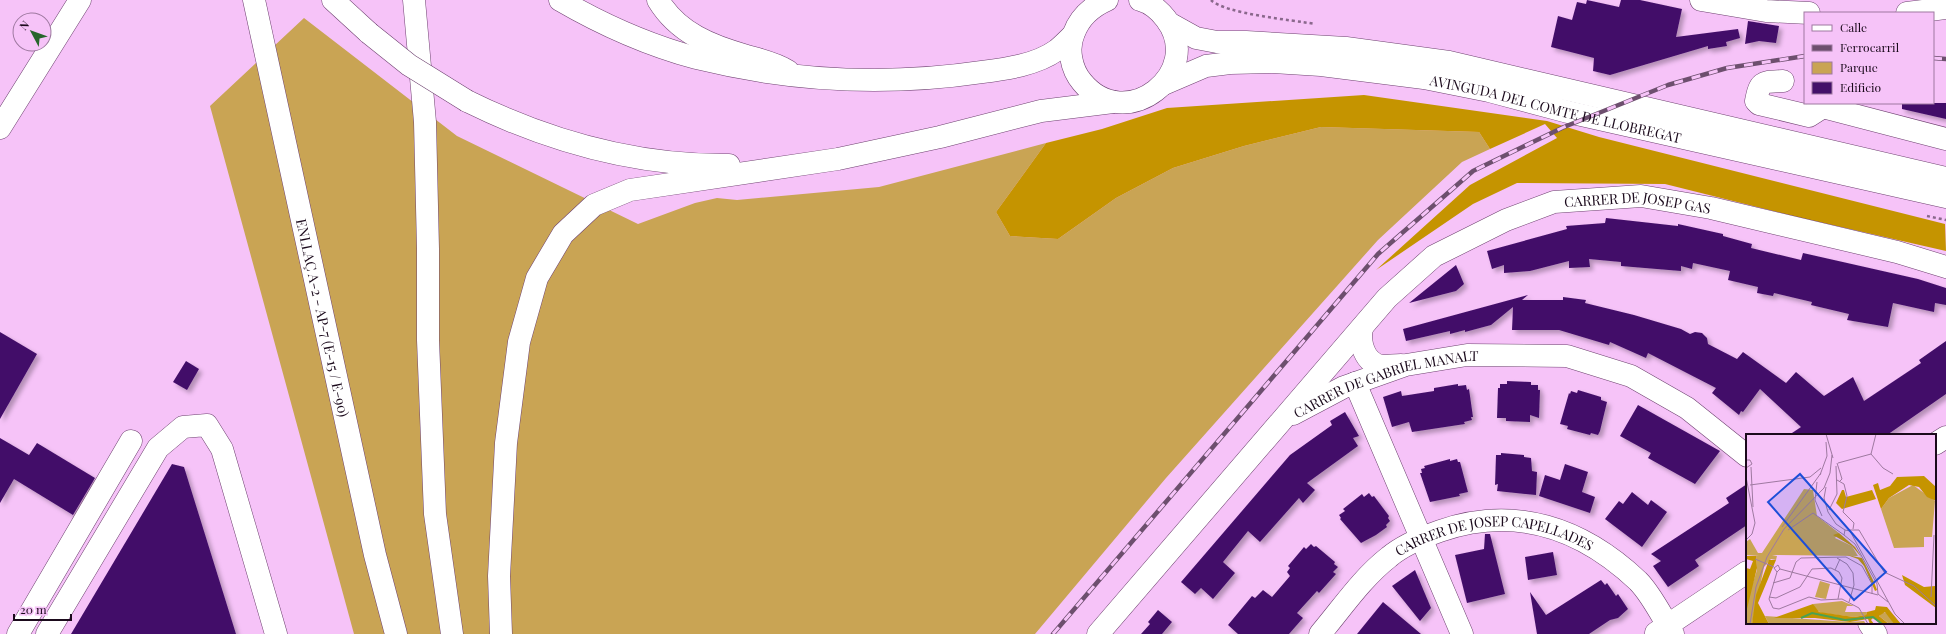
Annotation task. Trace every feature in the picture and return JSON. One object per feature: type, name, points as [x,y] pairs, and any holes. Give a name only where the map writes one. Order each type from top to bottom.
[{"type":"main road","points":[[0,128],[80,0]]},
{"type":"main road","name":"ENLLAÇ A-2 - AP-7 (E-15 / E-90)","points":[[254,0],[375,555],[396,634]]},
{"type":"main road","points":[[333,0],[370,33],[410,65],[467,101],[530,129],[599,151],[666,162],[707,165],[824,162]]},
{"type":"main road","points":[[414,0],[425,122],[428,248],[428,340],[435,514],[452,634]]},
{"type":"main road","points":[[560,0],[619,31],[697,58],[751,70],[795,76],[860,80],[913,80],[963,75],[1029,63],[1057,50],[1072,36]]},
{"type":"main road","points":[[658,0],[673,20],[695,37],[717,48],[778,64],[795,76]]},
{"type":"main road","points":[[1107,0],[1095,6],[1085,14],[1077,24],[1072,36],[1072,58],[1079,78],[1088,89],[1100,97],[1113,102]]},
{"type":"main road","name":"AVINGUDA DEL COMTE DE LLOBREGAT","points":[[1140,0],[1163,12],[1196,38],[1217,42],[1246,42],[1346,48],[1449,62],[1555,85],[1946,178]]},
{"type":"main road","points":[[1701,0],[1766,6],[1804,12]]},
{"type":"main road","points":[[1915,12],[1946,8]]},
{"type":"main road","points":[[501,634],[499,576],[506,443],[520,342],[537,278],[563,234],[594,205],[630,190],[824,162],[940,137],[1041,111],[1113,102],[1127,103],[1141,100],[1150,96],[1164,84],[1171,73],[1175,61],[1176,48],[1174,35],[1163,12]]},
{"type":"main road","name":"AVINGUDA DEL COMTE DE LLOBREGAT","points":[[1164,84],[1185,73],[1206,66],[1230,63],[1273,62],[1322,65],[1424,78],[1489,91],[1568,112],[1946,197]]},
{"type":"main road","points":[[1783,81],[1764,82],[1761,85],[1756,102],[1809,116],[1823,107],[1946,139]]},
{"type":"main road","name":"CARRER DE JOSEP GAS","points":[[1282,420],[1387,298],[1434,256],[1506,220],[1554,202],[1641,196],[1727,212],[1897,252],[1946,267]]},
{"type":"main road","points":[[1362,328],[1360,336],[1362,346],[1368,359],[1380,366],[1406,366]]},
{"type":"main road","name":"CARRER DE GABRIEL MANALT","points":[[1098,634],[1282,420],[1344,387],[1406,366],[1467,355],[1567,356],[1631,376],[1687,408],[1746,455]]},
{"type":"main road","points":[[1355,383],[1462,634]]},
{"type":"main road","points":[[47,634],[158,448],[183,427],[207,425],[222,449],[276,634]]},
{"type":"main road","points":[[1936,443],[1946,437]]},
{"type":"main road","points":[[18,634],[131,441]]},
{"type":"main road","name":"CARRER DE JOSEP CAPELLADES","points":[[1320,634],[1379,566],[1390,556],[1421,539],[1451,527],[1486,520],[1522,521],[1547,526],[1584,540],[1610,558],[1639,582],[1665,631]]},
{"type":"main road","points":[[1665,631],[1746,573]]},
{"type":"main road","points":[[1870,624],[1876,634]]},
{"type":"green space","points":[[304,18],[457,136],[638,224],[695,203],[717,198],[737,200],[879,187],[1046,143],[996,212],[1010,236],[1058,239],[1116,198],[1173,168],[1244,146],[1321,127],[1479,132],[1490,149],[1462,162],[1378,240],[1166,478],[1035,634],[354,634],[210,106]]},
{"type":"shaded area","points":[[1364,95],[1547,121],[1599,137],[1945,224],[1946,251],[1797,217],[1665,184],[1517,183],[1473,204],[1376,270],[1470,185],[1557,138],[1545,124],[1490,149],[1479,132],[1321,127],[1244,146],[1173,168],[1116,198],[1058,239],[1010,236],[996,212],[1046,143],[1102,129],[1167,108]]},
{"type":"building","points":[[1587,0],[1619,7],[1621,0],[1640,0],[1682,9],[1676,37],[1738,29],[1740,38],[1726,42],[1727,46],[1708,49],[1708,46],[1610,75],[1593,71],[1594,58],[1551,47],[1558,16],[1572,20],[1577,2],[1586,4]]},
{"type":"building","points":[[1748,21],[1779,26],[1776,43],[1759,41],[1745,44]]},
{"type":"building","points":[[1946,103],[1946,119],[1902,109],[1902,104]]},
{"type":"building","points":[[1606,218],[1678,226],[1678,224],[1723,234],[1723,236],[1752,244],[1751,248],[1801,260],[1803,253],[1918,279],[1946,288],[1946,305],[1935,303],[1934,312],[1893,303],[1888,327],[1847,320],[1849,314],[1811,305],[1812,302],[1774,293],[1773,296],[1757,293],[1758,287],[1728,280],[1730,271],[1693,263],[1692,269],[1681,266],[1681,271],[1621,266],[1621,262],[1589,259],[1590,267],[1569,268],[1569,261],[1530,271],[1504,273],[1504,265],[1492,269],[1487,251],[1567,229],[1566,226],[1605,223]]},
{"type":"building","points":[[1456,265],[1464,284],[1456,291],[1409,303]]},
{"type":"building","points":[[1528,295],[1522,300],[1563,300],[1563,297],[1586,300],[1585,303],[1634,315],[1681,329],[1690,334],[1695,332],[1702,333],[1707,338],[1708,344],[1737,359],[1743,352],[1786,383],[1796,372],[1824,396],[1853,377],[1864,401],[1921,363],[1919,360],[1946,341],[1946,394],[1888,434],[1790,434],[1801,427],[1760,389],[1743,412],[1741,411],[1739,415],[1712,393],[1716,388],[1648,353],[1646,358],[1610,342],[1609,345],[1559,330],[1512,330],[1513,307],[1491,325],[1465,332],[1465,330],[1450,334],[1450,331],[1406,341],[1403,329]]},
{"type":"building","points":[[0,332],[37,354],[0,419]]},
{"type":"building","points":[[186,361],[199,369],[187,390],[173,382]]},
{"type":"building","points":[[1507,381],[1531,382],[1531,385],[1538,385],[1538,390],[1540,390],[1539,418],[1530,415],[1530,422],[1506,421],[1506,418],[1497,418],[1498,388],[1500,388],[1500,384],[1507,384]]},
{"type":"building","points":[[1458,384],[1458,386],[1466,385],[1467,390],[1469,389],[1473,417],[1471,417],[1472,420],[1464,422],[1465,424],[1412,432],[1409,422],[1392,427],[1383,397],[1401,391],[1402,396],[1434,391],[1434,388]]},
{"type":"building","points":[[1578,390],[1601,397],[1601,400],[1607,402],[1598,435],[1591,433],[1590,435],[1567,429],[1568,426],[1560,424],[1569,393],[1570,394],[1571,391],[1577,393]]},
{"type":"building","points":[[1638,405],[1720,451],[1695,484],[1648,458],[1651,453],[1620,436]]},
{"type":"building","points":[[1345,412],[1359,436],[1353,438],[1358,446],[1307,483],[1315,490],[1303,503],[1299,498],[1260,542],[1248,531],[1223,562],[1235,573],[1213,599],[1201,588],[1195,594],[1181,582],[1290,455],[1332,425],[1330,421]]},
{"type":"building","points":[[0,438],[29,455],[37,443],[95,478],[73,515],[14,479],[0,503]]},
{"type":"building","points":[[1501,453],[1524,455],[1524,457],[1531,458],[1532,471],[1537,472],[1536,495],[1497,491],[1498,484],[1495,485],[1496,455],[1501,455]]},
{"type":"building","points":[[1450,459],[1450,461],[1457,459],[1458,462],[1460,462],[1468,492],[1459,494],[1460,496],[1430,502],[1420,473],[1422,473],[1421,469],[1425,468],[1424,466]]},
{"type":"building","points":[[172,464],[184,467],[236,634],[71,634]]},
{"type":"building","points":[[1565,464],[1588,472],[1582,492],[1595,497],[1590,513],[1539,496],[1545,475],[1560,480]]},
{"type":"building","points":[[1746,485],[1746,526],[1695,560],[1699,566],[1668,587],[1653,566],[1661,561],[1651,554],[1729,503],[1726,498]]},
{"type":"building","points":[[1632,492],[1648,505],[1651,500],[1667,512],[1642,547],[1605,519],[1619,501],[1623,504]]},
{"type":"building","points":[[1369,493],[1372,497],[1374,496],[1389,516],[1388,518],[1390,521],[1386,525],[1387,527],[1361,543],[1340,519],[1341,518],[1339,515],[1345,511],[1343,509],[1362,494],[1364,497]]},
{"type":"building","points":[[1485,534],[1490,534],[1505,594],[1467,603],[1455,555],[1484,549]]},
{"type":"building","points":[[1311,544],[1314,547],[1316,546],[1335,562],[1334,564],[1338,567],[1333,572],[1336,574],[1319,593],[1317,591],[1297,613],[1303,618],[1289,634],[1238,634],[1228,625],[1252,596],[1255,598],[1263,590],[1272,597],[1290,576],[1287,572],[1290,568],[1288,566],[1304,547],[1306,549]]},
{"type":"building","points":[[1553,552],[1557,575],[1528,580],[1525,557]]},
{"type":"building","points":[[1415,570],[1431,608],[1420,621],[1392,586]]},
{"type":"building","points":[[1601,580],[1605,585],[1607,583],[1616,596],[1618,594],[1628,609],[1618,618],[1610,620],[1589,634],[1537,634],[1530,592],[1546,615]]},
{"type":"building","points":[[1383,602],[1421,634],[1357,634]]},
{"type":"building","points":[[1158,610],[1172,622],[1162,634],[1141,634],[1150,624],[1148,622]]},
{"type":"railway","points":[[1053,634],[1378,254],[1473,171],[1564,127],[1668,85],[1727,68],[1804,56]]},
{"type":"railway","points":[[1934,58],[1946,59]]}]
